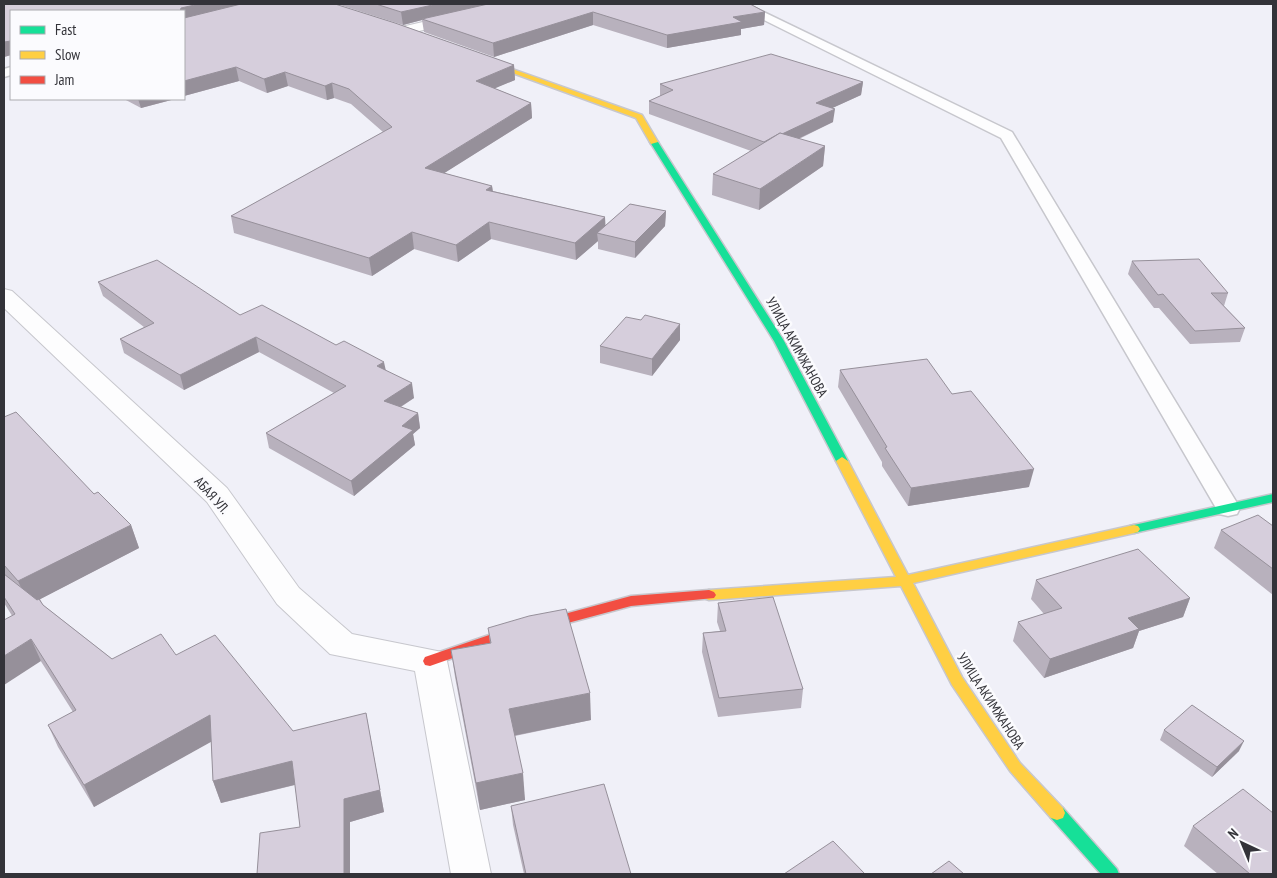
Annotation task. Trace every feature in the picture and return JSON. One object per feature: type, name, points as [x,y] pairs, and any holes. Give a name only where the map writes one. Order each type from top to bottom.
[{"type":"street","points":[[397,29],[518,4]]},
{"type":"street","points":[[397,29],[420,38]]},
{"type":"street","name":"УЛИЦА АКИМЖАНОВА","points":[[465,54],[639,117],[779,341],[957,681],[1015,767],[1110,874]]},
{"type":"street","name":"АБАЯ УЛ.","points":[[4,296],[217,495],[288,596],[342,645],[430,661]]},
{"type":"street","points":[[471,874],[430,661],[498,637],[631,601],[904,581],[1273,498]]},
{"type":"lane","points":[[738,4],[1007,135],[1228,508]]},
{"type":"building","points":[[4,4],[199,4],[181,8],[180,10],[10,10],[10,41],[4,42]]},
{"type":"building","points":[[241,4],[335,4],[514,65],[476,81],[531,103],[425,168],[492,186],[486,190],[605,217],[575,243],[489,222],[456,245],[412,232],[369,258],[231,216],[392,127],[349,89],[332,83],[325,86],[285,72],[264,79],[236,67],[185,81],[185,18]]},
{"type":"building","points":[[376,4],[437,4],[401,12]]},
{"type":"building","points":[[488,4],[750,4],[765,12],[733,17],[742,22],[667,35],[593,12],[493,43],[422,19]]},
{"type":"building","points":[[771,54],[863,82],[816,103],[835,109],[764,142],[649,101],[673,90],[660,84]]},
{"type":"building","points":[[780,133],[825,146],[760,189],[713,174]]},
{"type":"building","points":[[630,204],[666,211],[635,242],[597,233]]},
{"type":"building","points":[[1199,259],[1228,293],[1211,293],[1245,328],[1195,331],[1163,294],[1158,295],[1132,261]]},
{"type":"building","points":[[157,260],[240,315],[262,305],[336,345],[344,341],[384,362],[377,366],[412,383],[384,401],[418,413],[402,426],[413,430],[351,481],[266,433],[346,386],[256,337],[180,375],[120,339],[154,323],[98,282]]},
{"type":"building","points":[[645,315],[680,324],[652,359],[600,346],[626,317],[641,320]]},
{"type":"building","points":[[927,359],[952,394],[971,391],[1034,469],[911,488],[885,448],[887,447],[840,370]]},
{"type":"building","points":[[16,412],[94,494],[98,492],[131,525],[18,581],[4,565],[4,417]]},
{"type":"building","points":[[1258,515],[1273,526],[1273,569],[1221,530]]},
{"type":"building","points":[[1138,549],[1190,598],[1128,618],[1139,629],[1050,659],[1018,622],[1062,608],[1036,580]]},
{"type":"building","points":[[4,574],[37,600],[39,599],[43,605],[112,659],[161,634],[176,655],[215,635],[293,731],[366,713],[380,790],[344,799],[344,874],[257,874],[260,833],[300,827],[292,761],[213,781],[210,715],[84,785],[48,725],[76,710],[31,639],[4,656],[4,620],[15,614],[4,597]]},
{"type":"building","points":[[773,597],[803,689],[719,698],[703,633],[726,631],[718,603]]},
{"type":"building","points":[[566,609],[590,693],[509,709],[523,773],[476,783],[451,650],[491,643],[488,628],[529,616]]},
{"type":"building","points":[[1192,705],[1244,741],[1217,767],[1164,730]]},
{"type":"building","points":[[604,784],[631,874],[526,874],[511,806]]},
{"type":"building","points":[[1243,789],[1273,813],[1273,874],[1250,874],[1193,826]]},
{"type":"building","points":[[833,841],[865,874],[784,874]]},
{"type":"building","points":[[949,861],[964,874],[931,874]]},
{"type":"traffic: fast","points":[[654,142],[779,341],[842,461]]},
{"type":"traffic: fast","points":[[1134,529],[1273,498]]},
{"type":"traffic: fast","points":[[1057,813],[1111,874]]},
{"type":"traffic: slow","points":[[479,59],[639,117],[654,142]]},
{"type":"traffic: slow","points":[[842,461],[957,681],[1015,767],[1057,813]]},
{"type":"traffic: slow","points":[[709,595],[903,581],[1134,529]]},
{"type":"traffic: jam","points":[[430,661],[498,637],[631,601],[709,595]]}]
